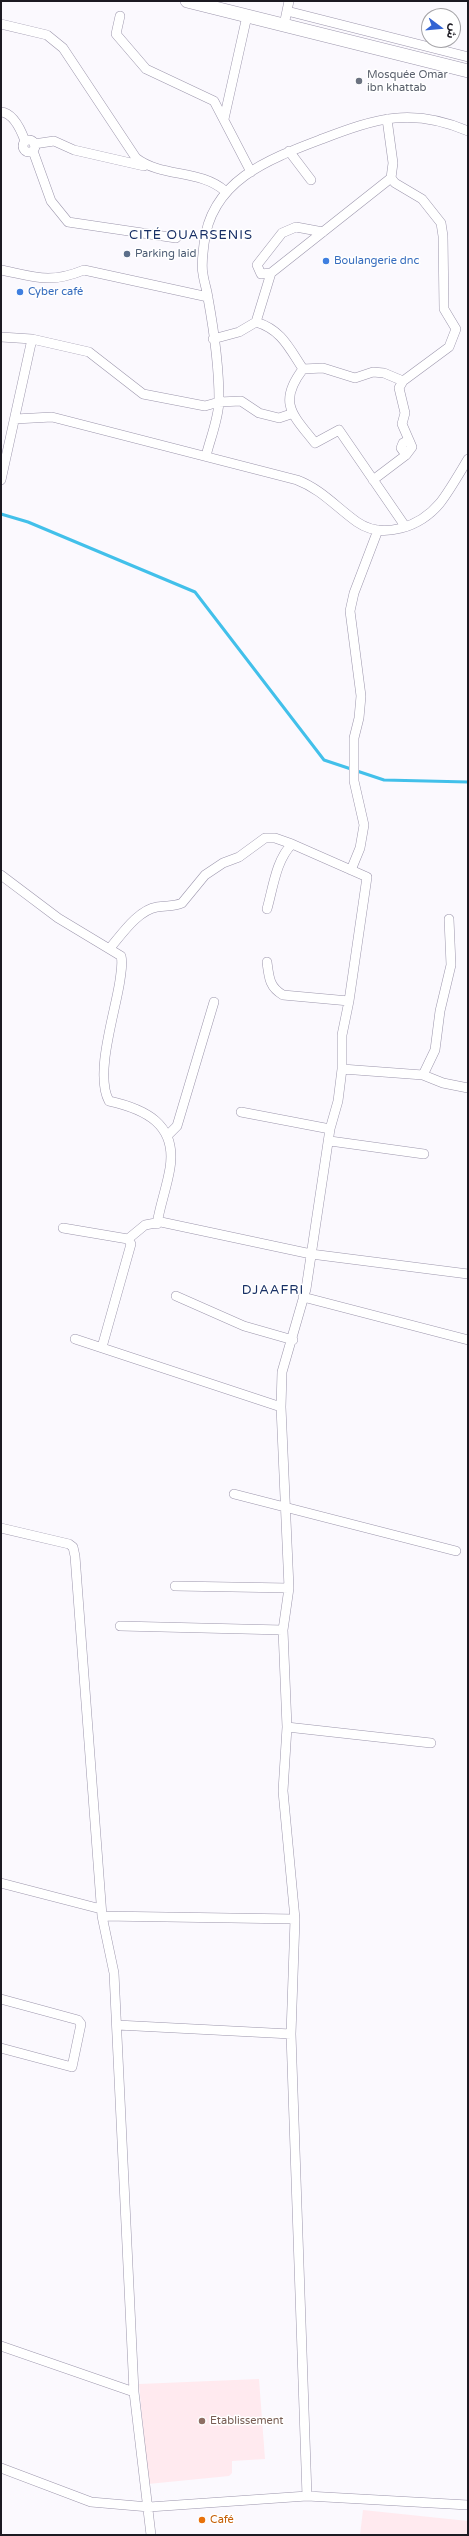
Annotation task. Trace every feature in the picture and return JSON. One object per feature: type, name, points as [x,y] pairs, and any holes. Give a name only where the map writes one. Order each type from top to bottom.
[{"type":"main road","points":[[187,1],[226,6],[247,16],[468,71]]},
{"type":"street","points":[[284,25],[290,1]]},
{"type":"street","points":[[287,11],[468,57]]},
{"type":"street","points":[[120,16],[116,34],[146,69],[214,101],[251,172]]},
{"type":"street","points":[[224,119],[247,16]]},
{"type":"street","points":[[1,24],[47,35],[63,48],[136,158],[147,166]]},
{"type":"street","points":[[1,112],[5,112],[20,127],[25,141],[31,140],[51,201],[68,222],[176,238]]},
{"type":"street","points":[[206,456],[219,402],[208,297],[202,274],[206,229],[210,216],[225,191],[251,172],[277,156],[333,134],[387,119],[417,116],[450,123],[468,131]]},
{"type":"street","points":[[213,339],[239,332],[256,322],[271,274],[391,178],[393,163],[387,119]]},
{"type":"street","points":[[34,147],[54,141],[74,150],[204,179],[216,183],[225,191]]},
{"type":"street","points":[[289,151],[311,180]]},
{"type":"street","points":[[373,480],[406,455],[412,447],[402,424],[405,413],[399,388],[403,381],[449,347],[456,330],[444,309],[443,236],[441,223],[422,199],[395,183],[391,178]]},
{"type":"street","points":[[271,274],[261,274],[257,265],[282,233],[296,227],[323,232]]},
{"type":"street","points":[[1,270],[44,280],[72,275],[84,270],[208,297]]},
{"type":"street","points":[[256,322],[277,332],[303,369]]},
{"type":"street","points":[[1,337],[32,339],[89,352],[143,394],[205,406],[219,402],[241,401],[259,413],[279,418],[291,414]]},
{"type":"street","points":[[1,480],[32,339]]},
{"type":"street","points":[[303,369],[323,368],[355,378],[373,372],[384,374],[403,381]]},
{"type":"street","points":[[303,369],[289,394],[291,414],[315,443],[339,430],[405,526]]},
{"type":"street","points":[[15,419],[48,416],[306,483],[323,493],[357,521],[378,530],[394,531],[422,518],[439,504],[468,460]]},
{"type":"street","points":[[351,870],[360,848],[364,825],[354,781],[354,738],[359,718],[361,696],[350,611],[354,593],[378,530]]},
{"type":"street","points":[[110,948],[125,930],[148,911],[156,907],[182,903],[205,875],[216,867],[239,857],[256,843],[265,838],[275,838],[292,844],[367,876],[349,1001],[342,1035],[342,1069],[330,1129],[330,1141],[311,1254],[303,1297],[282,1372],[281,1407],[289,1588],[283,1630],[287,1727],[283,1791],[295,1919],[291,2034],[307,2496]]},
{"type":"street","points":[[267,909],[279,864],[285,850],[292,844]]},
{"type":"street","points":[[1,875],[58,918],[121,956],[122,960],[106,1059],[105,1095],[109,1101],[136,1107],[164,1127],[168,1136],[170,1167],[157,1224]]},
{"type":"street","points":[[423,1075],[435,1050],[440,1011],[451,965],[449,919]]},
{"type":"street","points":[[267,962],[270,984],[275,991],[282,995],[349,1001]]},
{"type":"street","points":[[168,1136],[177,1126],[214,1002]]},
{"type":"street","points":[[342,1069],[423,1075],[443,1083],[468,1088]]},
{"type":"street","points":[[241,1112],[330,1129]]},
{"type":"street","points":[[330,1141],[424,1154]]},
{"type":"street","points":[[63,1228],[128,1239],[145,1225],[157,1224],[161,1222],[311,1254],[468,1274]]},
{"type":"street","points":[[102,1347],[131,1244],[128,1239]]},
{"type":"street","points":[[176,1296],[244,1326],[292,1340]]},
{"type":"street","points":[[303,1297],[468,1340]]},
{"type":"street","points":[[75,1338],[281,1407]]},
{"type":"street","points":[[234,1494],[286,1506],[456,1551]]},
{"type":"street","points":[[1,1528],[69,1544],[73,1547],[102,1912],[114,1973],[134,2392],[149,2507],[151,2535]]},
{"type":"street","points":[[175,1586],[289,1588]]},
{"type":"street","points":[[120,1626],[283,1630]]},
{"type":"street","points":[[287,1727],[431,1743]]},
{"type":"street","points":[[1,1883],[102,1912],[295,1919]]},
{"type":"street","points":[[1,1999],[78,2020],[81,2024],[72,2067],[1,2048]]},
{"type":"street","points":[[116,2025],[291,2034]]},
{"type":"street","points":[[1,2346],[134,2392]]},
{"type":"street","points":[[1,2468],[91,2502],[149,2507],[307,2496],[468,2505]]},
{"type":"shaded area","name":"Etablissement","points":[[259,2379],[265,2459],[232,2461],[232,2473],[229,2476],[148,2484],[139,2384]]},
{"type":"shaded area","points":[[363,2510],[468,2521],[468,2535],[360,2535]]},
{"type":"waterway","points":[[1,514],[28,522],[195,592],[324,760],[384,780],[468,782]]},
{"type":"place","name":"Mosquée Omar ibn khattab","points":[[359,81]]},
{"type":"place","name":"Parking laid","points":[[127,254]]},
{"type":"place","name":"Boulangerie dnc","points":[[326,261]]},
{"type":"place","name":"Cyber café","points":[[20,292]]},
{"type":"place","name":"Etablissement","points":[[202,2421]]},
{"type":"place","name":"Café","points":[[202,2520]]},
{"type":"district","name":"CITÉ OUARSENIS","points":[[191,236]]},
{"type":"district","name":"DJAAFRI","points":[[273,1291]]}]
